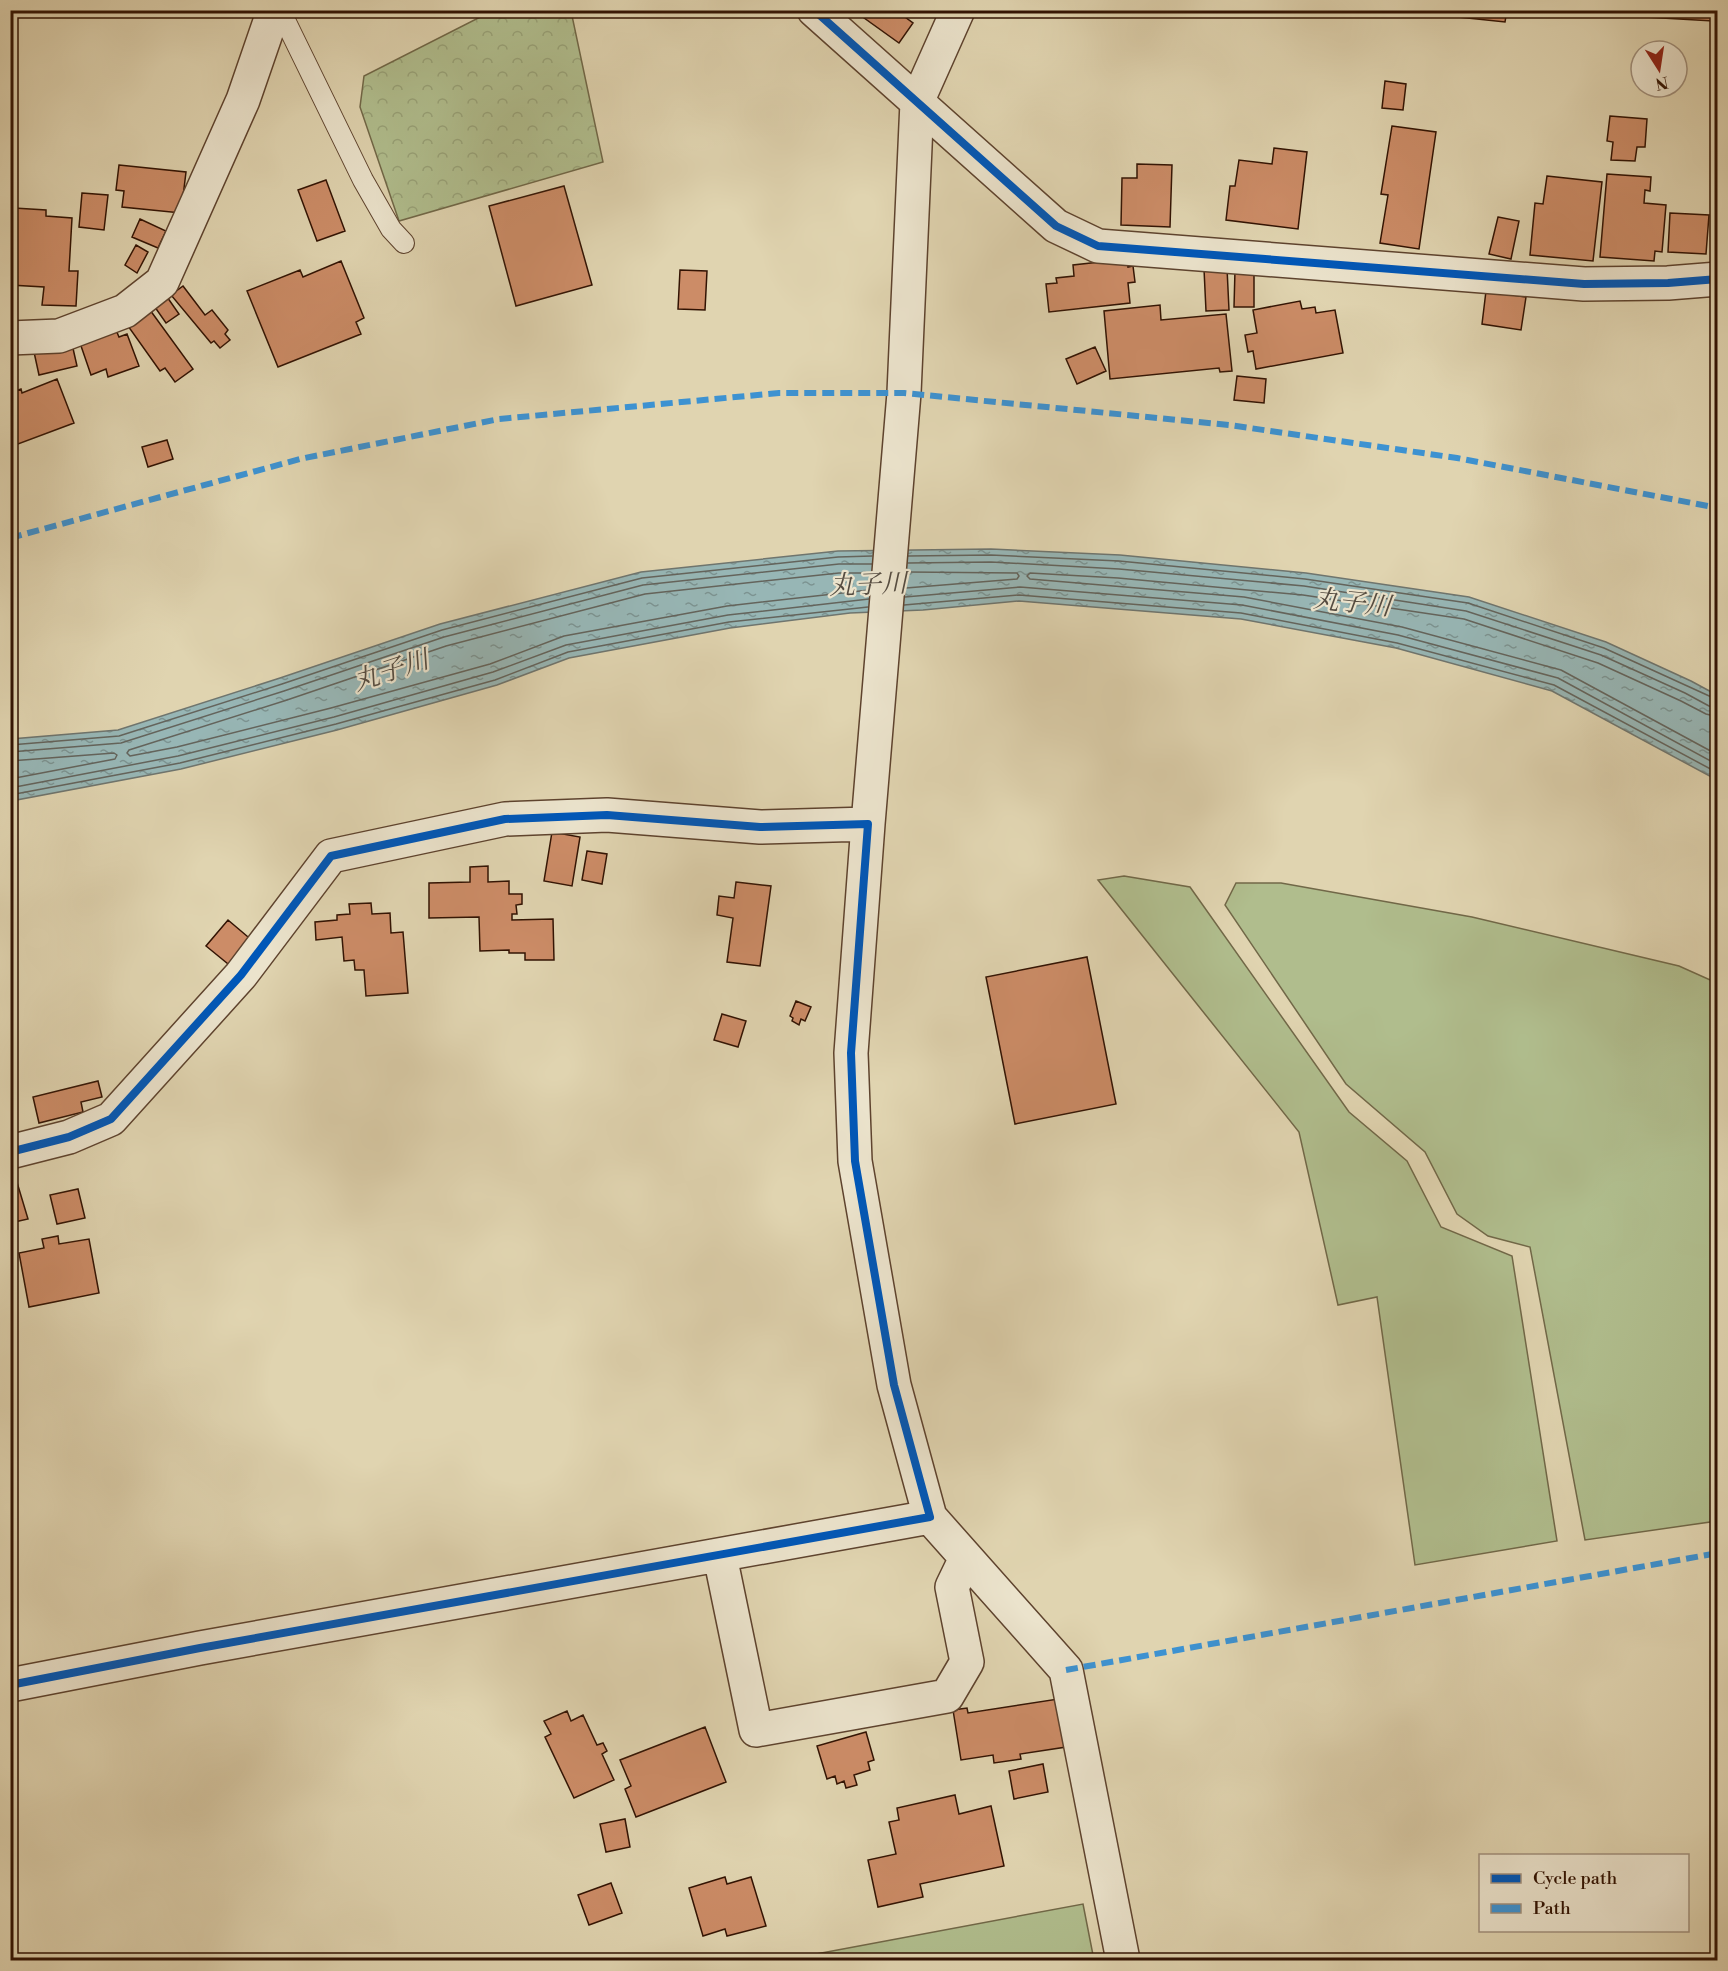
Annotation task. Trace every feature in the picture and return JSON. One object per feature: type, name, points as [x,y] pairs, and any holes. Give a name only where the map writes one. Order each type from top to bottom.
[{"type":"street","points":[[10,338],[59,336],[70,332],[125,311],[162,282],[243,100],[274,10]]},
{"type":"street","points":[[814,10],[1056,226],[1098,246],[1584,284],[1668,283],[1718,279]]},
{"type":"street","points":[[958,10],[917,102],[901,415],[851,1053],[855,1161],[894,1385],[930,1517],[1066,1670],[1123,1960]]},
{"type":"street","points":[[10,1152],[69,1137],[111,1119],[241,975],[331,856],[505,819],[607,815],[759,827],[868,824]]},
{"type":"street","points":[[10,1685],[200,1648],[930,1517]]},
{"type":"street","points":[[720,1556],[756,1730],[947,1696],[967,1662],[952,1587],[966,1558]]},
{"type":"lane","points":[[280,10],[363,180],[391,229],[404,243]]},
{"type":"green space","points":[[492,11],[571,11],[603,162],[399,221],[360,107],[364,76]]},
{"type":"green space","points":[[1124,876],[1190,887],[1349,1112],[1407,1161],[1441,1227],[1512,1256],[1557,1541],[1415,1565],[1377,1297],[1338,1305],[1299,1132],[1098,880]]},
{"type":"green space","points":[[1236,883],[1281,883],[1472,917],[1679,966],[1717,983],[1717,1521],[1585,1540],[1530,1247],[1488,1236],[1457,1214],[1425,1152],[1346,1084],[1225,905]]},
{"type":"green space","points":[[1083,1904],[1094,1960],[784,1960]]},
{"type":"water","name":"丸子川","points":[[991,549],[1120,555],[1306,573],[1469,597],[1606,642],[1717,695],[1717,780],[1552,691],[1396,648],[1241,619],[1019,601],[923,610],[850,613],[730,628],[569,658],[497,685],[337,730],[181,769],[11,801],[11,739],[118,730],[440,624],[641,572],[838,551]]},
{"type":"building","points":[[853,10],[904,10],[901,14],[913,23],[899,43]]},
{"type":"building","points":[[1412,10],[1507,10],[1505,22],[1411,12]]},
{"type":"building","points":[[1645,10],[1714,10],[1713,21],[1645,17]]},
{"type":"building","points":[[1385,81],[1406,84],[1403,110],[1382,108]]},
{"type":"building","points":[[1610,116],[1647,119],[1645,147],[1637,147],[1635,161],[1611,160],[1613,142],[1607,141]]},
{"type":"building","points":[[1392,126],[1436,132],[1419,249],[1380,243],[1388,195],[1381,194]]},
{"type":"building","points":[[1274,148],[1307,152],[1298,229],[1226,220],[1230,186],[1235,186],[1239,160],[1272,164]]},
{"type":"building","points":[[1137,164],[1172,165],[1170,227],[1121,225],[1122,178],[1137,178]]},
{"type":"building","points":[[119,165],[186,172],[181,213],[122,207],[124,191],[116,190]]},
{"type":"building","points":[[1607,174],[1651,177],[1650,191],[1645,190],[1644,203],[1666,205],[1662,252],[1655,251],[1654,261],[1600,257]]},
{"type":"building","points":[[1547,176],[1602,182],[1593,261],[1530,255],[1535,203],[1543,204]]},
{"type":"building","points":[[326,180],[345,231],[317,241],[298,190]]},
{"type":"building","points":[[564,186],[592,285],[516,306],[489,206]]},
{"type":"building","points":[[82,193],[108,195],[104,230],[79,227]]},
{"type":"building","points":[[14,208],[46,210],[46,216],[72,218],[69,271],[78,271],[76,306],[42,305],[44,287],[10,285]]},
{"type":"building","points":[[1670,213],[1709,215],[1706,254],[1668,252]]},
{"type":"building","points":[[1498,217],[1519,221],[1511,259],[1489,254]]},
{"type":"building","points":[[140,219],[166,231],[158,248],[132,237]]},
{"type":"building","points":[[136,245],[148,252],[137,273],[125,265]]},
{"type":"building","points":[[1127,259],[1128,267],[1133,266],[1135,282],[1128,283],[1130,303],[1049,312],[1046,284],[1057,283],[1056,278],[1074,276],[1073,265]]},
{"type":"building","points":[[341,261],[364,318],[356,322],[361,334],[278,367],[247,291],[300,270],[303,277]]},
{"type":"building","points":[[1227,268],[1229,310],[1206,311],[1204,269]]},
{"type":"building","points":[[680,270],[707,271],[705,310],[678,309]]},
{"type":"building","points":[[1235,270],[1254,271],[1254,307],[1234,307]]},
{"type":"building","points":[[183,286],[205,315],[212,310],[228,330],[225,334],[230,340],[220,348],[214,341],[211,343],[171,295]]},
{"type":"building","points":[[1486,291],[1526,297],[1521,330],[1482,324]]},
{"type":"building","points":[[165,294],[179,314],[166,323],[152,303]]},
{"type":"building","points":[[1300,301],[1302,309],[1315,307],[1316,313],[1335,310],[1343,353],[1256,369],[1253,351],[1248,352],[1245,335],[1257,333],[1253,310]]},
{"type":"building","points":[[1160,305],[1161,320],[1226,314],[1232,371],[1220,372],[1219,368],[1110,379],[1104,311]]},
{"type":"building","points":[[150,310],[193,369],[175,382],[165,368],[160,371],[128,326]]},
{"type":"building","points":[[116,330],[119,337],[127,334],[139,366],[108,377],[106,369],[91,375],[80,343]]},
{"type":"building","points":[[72,344],[77,366],[39,375],[34,352]]},
{"type":"building","points":[[1095,347],[1106,371],[1077,384],[1066,359]]},
{"type":"building","points":[[1237,376],[1266,379],[1264,403],[1234,400]]},
{"type":"building","points":[[57,379],[74,423],[10,447],[10,393],[21,389],[22,393]]},
{"type":"building","points":[[167,440],[173,459],[148,467],[142,447]]},
{"type":"building","points":[[552,832],[580,837],[572,886],[544,881]]},
{"type":"building","points":[[587,851],[607,854],[602,884],[582,880]]},
{"type":"building","points":[[488,866],[488,882],[509,881],[509,894],[522,894],[522,904],[516,905],[517,914],[512,914],[512,920],[553,919],[554,960],[525,960],[525,953],[509,953],[509,950],[480,951],[479,917],[429,918],[429,883],[470,882],[470,867]]},
{"type":"building","points":[[736,882],[771,886],[760,966],[727,962],[733,918],[717,915],[719,896],[734,898]]},
{"type":"building","points":[[371,903],[372,914],[390,913],[391,933],[403,932],[408,993],[366,996],[364,970],[355,970],[354,960],[344,961],[342,937],[316,940],[315,922],[337,920],[337,915],[350,914],[349,904]]},
{"type":"building","points":[[228,920],[254,942],[233,968],[206,946]]},
{"type":"building","points":[[1087,957],[1116,1104],[1015,1124],[986,977]]},
{"type":"building","points":[[796,1001],[811,1007],[805,1021],[801,1019],[799,1025],[792,1021],[793,1018],[790,1016]]},
{"type":"building","points":[[722,1014],[746,1021],[738,1047],[714,1040]]},
{"type":"building","points":[[98,1081],[102,1097],[81,1102],[83,1112],[39,1123],[33,1097]]},
{"type":"building","points":[[10,1169],[13,1169],[28,1219],[10,1223]]},
{"type":"building","points":[[78,1189],[85,1218],[57,1224],[50,1195]]},
{"type":"building","points":[[58,1236],[59,1244],[89,1239],[99,1293],[29,1307],[19,1253],[44,1248],[42,1239]]},
{"type":"building","points":[[1058,1699],[1066,1747],[1020,1754],[1021,1759],[994,1763],[993,1755],[961,1760],[953,1710],[967,1708],[968,1713]]},
{"type":"building","points":[[567,1711],[571,1721],[583,1715],[597,1745],[603,1743],[607,1751],[602,1754],[614,1780],[574,1798],[545,1737],[551,1734],[544,1721]]},
{"type":"building","points":[[705,1727],[726,1782],[636,1817],[625,1789],[631,1786],[620,1760]]},
{"type":"building","points":[[866,1732],[874,1760],[868,1762],[870,1770],[854,1775],[857,1785],[846,1788],[844,1781],[837,1784],[835,1776],[827,1779],[817,1746]]},
{"type":"building","points":[[1043,1764],[1048,1792],[1014,1799],[1009,1771]]},
{"type":"building","points":[[955,1795],[959,1814],[991,1806],[1004,1866],[920,1884],[923,1897],[878,1907],[868,1860],[896,1854],[889,1822],[899,1820],[897,1808]]},
{"type":"building","points":[[625,1819],[630,1847],[606,1852],[600,1824]]},
{"type":"building","points":[[725,1877],[727,1884],[751,1877],[766,1926],[727,1936],[725,1929],[703,1936],[689,1888]]},
{"type":"building","points":[[611,1883],[622,1913],[589,1925],[578,1895]]},
{"type":"marked path","points":[[10,538],[300,459],[499,419],[779,393],[904,393],[1229,425],[1457,458],[1718,508]]},
{"type":"marked path","points":[[1066,1670],[1718,1553]]},
{"type":"cycle path","points":[[814,10],[1056,226],[1098,246],[1584,284],[1668,283],[1718,279]]},
{"type":"cycle path","points":[[10,1152],[69,1137],[111,1119],[241,975],[331,856],[505,819],[607,815],[760,827],[868,824],[851,1053],[855,1161],[894,1385],[930,1517],[200,1648],[10,1685]]}]
